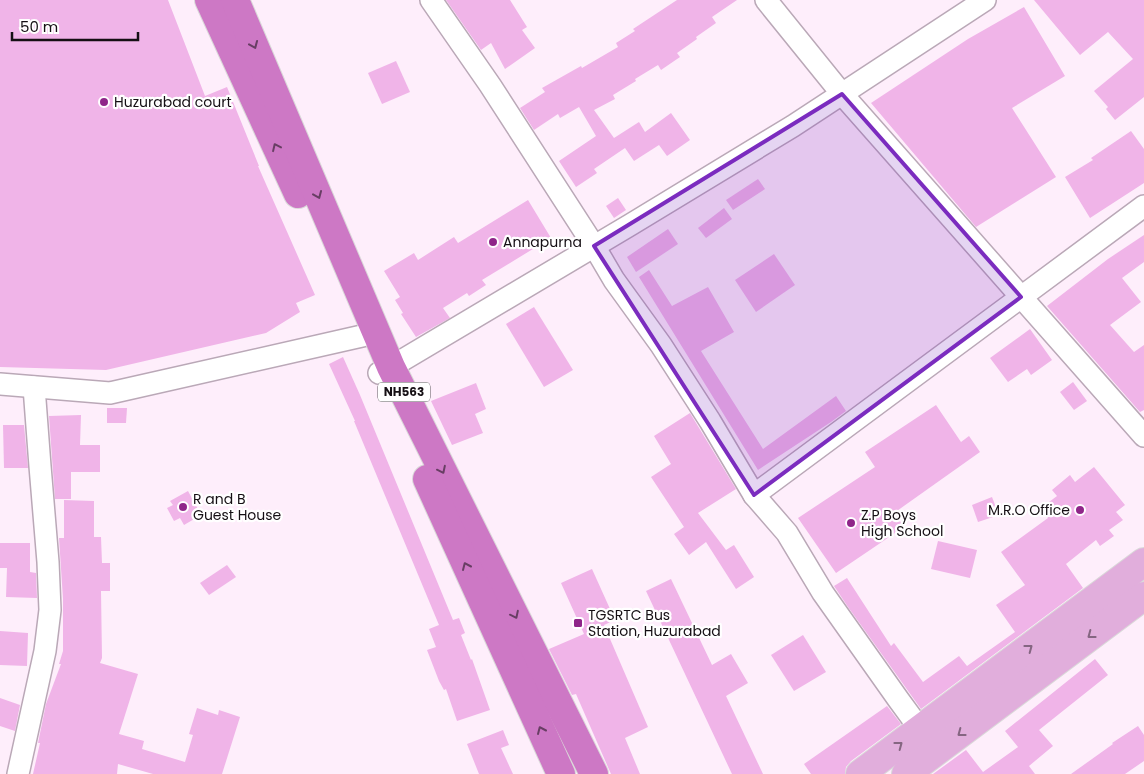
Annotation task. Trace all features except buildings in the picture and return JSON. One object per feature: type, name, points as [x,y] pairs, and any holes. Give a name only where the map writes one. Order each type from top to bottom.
[{"type":"highway","name":"NH563","points":[[209,0],[369,333]]},
{"type":"highway","name":"NH563","points":[[235,0],[369,333],[561,774]]},
{"type":"highway","name":"NH563","points":[[385,370],[594,774]]},
{"type":"main road","points":[[860,774],[1144,562]]},
{"type":"main road","points":[[1105,591],[1122,612]]},
{"type":"main road","points":[[906,774],[1144,596]]},
{"type":"street","points":[[431,0],[490,85],[614,280],[661,345],[754,495],[787,533],[822,593],[920,729]]},
{"type":"street","points":[[766,0],[842,94],[1144,436]]},
{"type":"street","points":[[385,370],[793,126],[985,0]]},
{"type":"street","points":[[754,495],[1144,206]]},
{"type":"street","points":[[0,384],[110,393],[369,333]]},
{"type":"street","points":[[18,774],[45,651],[50,610],[34,387]]},
{"type":"highlighted area","points":[[842,94],[1021,297],[754,495],[594,246]]},
{"type":"place","name":"Huzurabad court","points":[[104,102]]},
{"type":"place","name":"Annapurna","points":[[493,242]]},
{"type":"place","name":"R and B Guest House","points":[[183,507]]},
{"type":"place","name":"M.R.O Office","points":[[1080,510]]},
{"type":"place","name":"Z.P Boys High School","points":[[851,523]]},
{"type":"place","name":"TGSRTC Bus Station, Huzurabad","points":[[578,623]]}]
